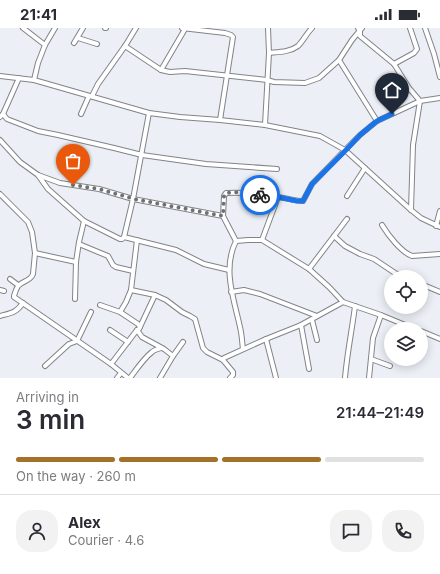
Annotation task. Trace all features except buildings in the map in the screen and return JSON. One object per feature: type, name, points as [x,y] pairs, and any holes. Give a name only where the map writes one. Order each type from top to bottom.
[{"type":"street","points":[[23,28],[45,45]]},
{"type":"street","points":[[34,80],[38,63],[45,45],[55,28]]},
{"type":"street","points":[[74,43],[83,28]]},
{"type":"street","points":[[82,114],[90,96],[136,28]]},
{"type":"street","points":[[265,124],[269,53],[268,28]]},
{"type":"street","points":[[269,53],[286,51],[297,46],[312,28]]},
{"type":"street","points":[[394,64],[414,53],[417,49],[410,28]]},
{"type":"street","points":[[425,28],[440,76]]},
{"type":"street","points":[[161,70],[183,29],[206,30],[231,34],[232,37],[220,120]]},
{"type":"street","points":[[125,46],[161,70],[170,72],[185,71],[274,82],[305,83],[319,78],[339,60],[360,29]]},
{"type":"street","points":[[360,29],[360,36],[394,64],[409,88],[420,101],[413,145],[411,210]]},
{"type":"street","points":[[78,38],[97,44]]},
{"type":"street","points":[[339,60],[377,121]]},
{"type":"street","points":[[0,76],[34,80],[149,113],[265,124],[320,136],[346,150],[421,218],[438,226],[440,211]]},
{"type":"street","points":[[19,78],[1,115],[7,119],[38,131],[142,155],[206,164],[277,169]]},
{"type":"street","points":[[236,241],[223,216],[224,196],[226,193],[241,192],[303,201],[312,184],[360,135],[377,121],[420,101],[440,98]]},
{"type":"street","points":[[124,237],[134,199],[149,113]]},
{"type":"street","points":[[0,140],[20,162],[38,174],[60,183],[99,189],[134,199],[223,216]]},
{"type":"street","points":[[346,196],[365,168]]},
{"type":"street","points":[[38,174],[48,190],[84,221],[122,239],[124,237],[176,250],[204,264],[229,270]]},
{"type":"street","points":[[0,194],[28,222],[32,232],[35,253],[33,276],[18,285],[14,296],[129,378],[156,348]]},
{"type":"street","points":[[262,240],[278,197]]},
{"type":"street","points":[[309,269],[347,219]]},
{"type":"street","points":[[75,299],[76,262],[84,221]]},
{"type":"street","points":[[382,225],[396,244],[408,254],[412,256],[440,254]]},
{"type":"street","points":[[334,236],[345,246],[374,259],[390,270]]},
{"type":"street","points":[[120,312],[131,290],[136,240]]},
{"type":"street","points":[[236,241],[262,240],[309,269],[343,302],[398,322]]},
{"type":"street","points":[[236,241],[232,249],[229,270],[231,292],[241,329],[243,349]]},
{"type":"street","points":[[79,244],[108,256],[113,265],[116,267],[133,271]]},
{"type":"street","points":[[35,253],[76,262]]},
{"type":"street","points":[[10,279],[18,285]]},
{"type":"street","points":[[428,287],[440,292]]},
{"type":"street","points":[[131,290],[166,300],[182,312],[195,319],[203,348],[207,352],[223,360],[233,372],[233,375],[230,378]]},
{"type":"street","points":[[231,292],[244,290],[260,294],[317,316]]},
{"type":"street","points":[[110,364],[138,329],[155,296]]},
{"type":"street","points":[[223,360],[224,358],[243,349],[300,326],[343,302]]},
{"type":"street","points":[[0,316],[16,311],[23,303]]},
{"type":"street","points":[[100,305],[120,312],[138,324],[138,329],[142,337],[156,348],[162,348],[173,356]]},
{"type":"street","points":[[345,378],[355,306]]},
{"type":"street","points":[[44,366],[69,344],[77,341],[91,312]]},
{"type":"street","points":[[369,378],[373,338],[381,315]]},
{"type":"street","points":[[312,320],[317,340]]},
{"type":"street","points":[[300,326],[308,369]]},
{"type":"street","points":[[110,330],[128,342]]},
{"type":"street","points":[[428,334],[440,339]]},
{"type":"street","points":[[266,339],[276,378]]},
{"type":"street","points":[[160,378],[183,342]]},
{"type":"street","points":[[371,359],[384,364]]},
{"type":"street","points":[[117,378],[121,373]]},
{"type":"way so far","points":[[73,185],[99,189],[134,199],[223,216],[224,196],[226,193],[241,192],[260,195]]},
{"type":"route","points":[[260,195],[303,201],[312,184],[360,135],[377,121],[392,114]]}]
